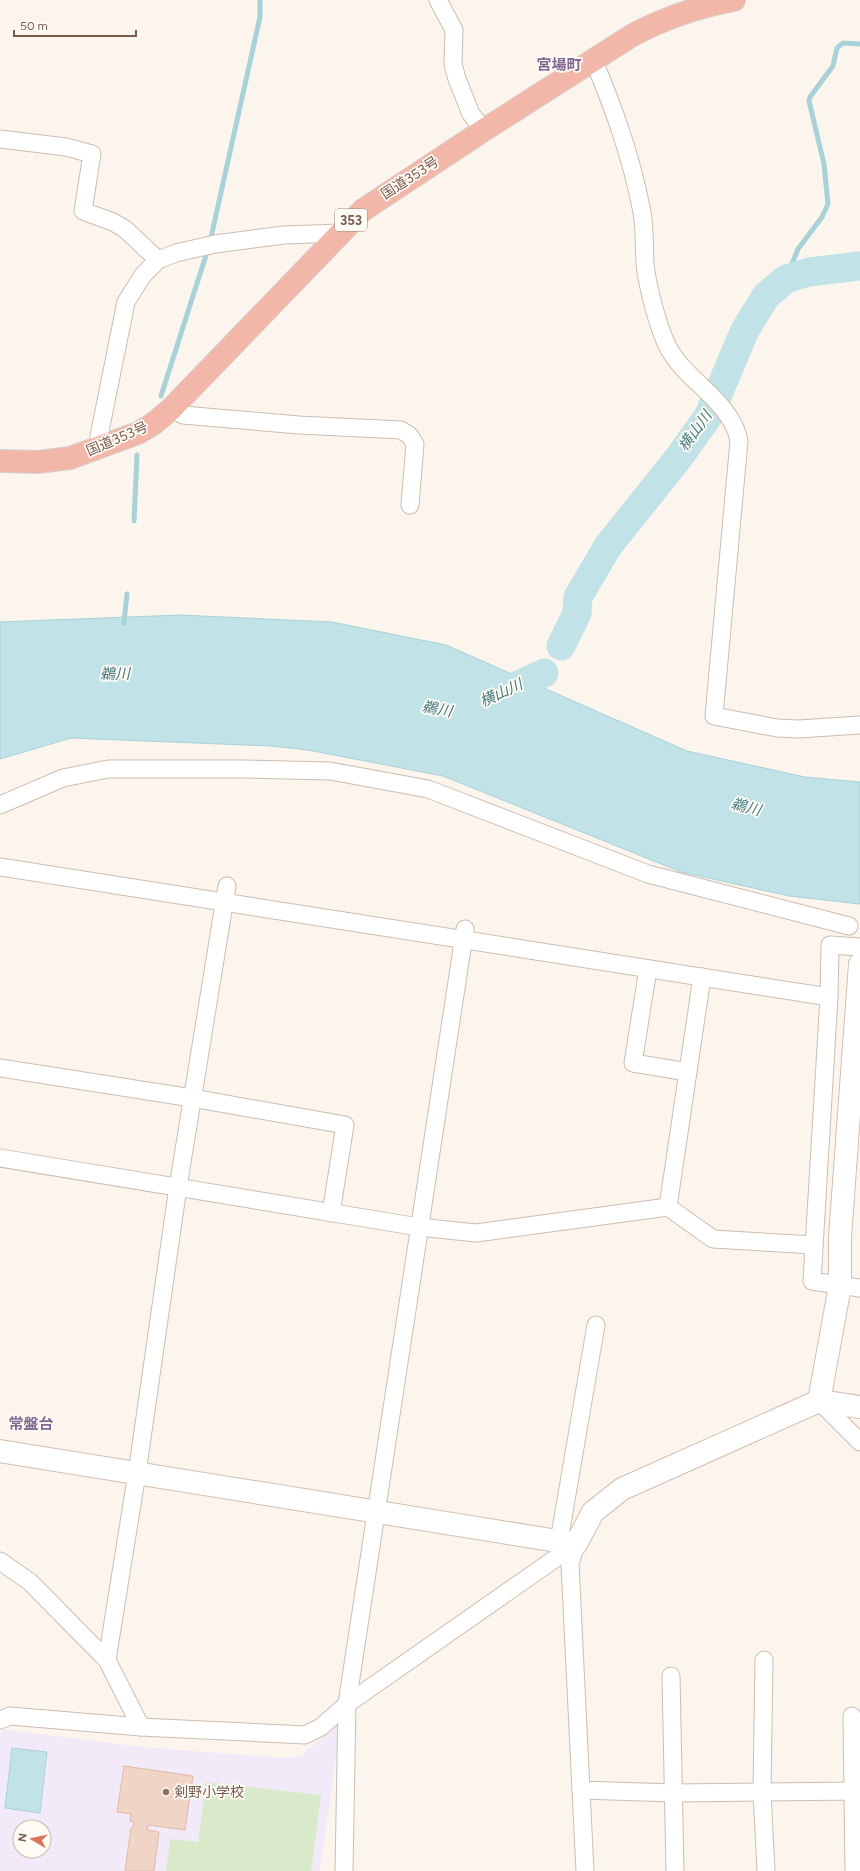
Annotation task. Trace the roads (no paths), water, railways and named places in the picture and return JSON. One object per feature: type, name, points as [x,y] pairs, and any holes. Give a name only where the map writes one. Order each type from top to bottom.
[{"type":"highway","name":"国道353号","points":[[0,460],[55,461],[99,448],[138,432],[153,424],[171,410],[339,233],[369,206],[593,59],[655,23],[679,7],[705,6],[734,0]]},
{"type":"street","points":[[438,0],[454,30],[453,64],[456,79],[471,114],[484,130]]},
{"type":"street","points":[[593,59],[617,116],[631,162],[642,214],[645,264],[661,330],[672,354],[682,367],[703,387],[734,423],[739,441],[714,716],[771,726],[799,729],[860,725]]},
{"type":"street","points":[[0,139],[66,147],[92,154],[83,212],[114,222],[125,229],[158,260]]},
{"type":"street","points":[[99,448],[99,436],[126,302],[143,275],[158,260],[176,253],[208,246],[284,235],[339,233]]},
{"type":"street","points":[[171,410],[183,415],[299,425],[402,430],[410,436],[415,444],[410,505]]},
{"type":"street","points":[[0,805],[63,778],[108,769],[330,771],[428,789],[648,874],[849,926]]},
{"type":"street","points":[[0,867],[226,894],[465,935],[648,969],[829,997]]},
{"type":"street","points":[[107,1660],[137,1473],[178,1187],[226,894]]},
{"type":"street","points":[[344,1871],[347,1704],[465,935]]},
{"type":"street","points":[[850,1287],[812,1281],[829,997],[830,945],[860,947]]},
{"type":"street","points":[[819,1401],[850,1287],[840,1237],[860,964]]},
{"type":"street","points":[[648,969],[633,1063],[688,1072]]},
{"type":"street","points":[[668,1207],[702,978]]},
{"type":"street","points":[[0,1068],[192,1098],[345,1125],[331,1213]]},
{"type":"street","points":[[0,1158],[419,1228],[476,1233],[668,1207],[713,1240],[814,1245]]},
{"type":"street","points":[[585,1871],[568,1543],[596,1324]]},
{"type":"street","points":[[819,1401],[860,1442]]},
{"type":"street","points":[[0,1720],[10,1716],[141,1727],[305,1735],[321,1727],[347,1704],[568,1543],[593,1512],[622,1489],[819,1401],[860,1407]]},
{"type":"street","points":[[0,1452],[377,1511],[568,1543]]},
{"type":"street","points":[[0,1561],[30,1582],[107,1660],[141,1727]]},
{"type":"street","points":[[764,1660],[762,1792],[766,1871]]},
{"type":"street","points":[[671,1676],[675,1871]]},
{"type":"street","points":[[852,1716],[856,1791],[854,1871]]},
{"type":"street","points":[[581,1790],[674,1793],[856,1791]]},
{"type":"water","name":"鵜川","points":[[180,615],[332,622],[446,645],[687,751],[805,777],[860,782],[860,904],[789,896],[681,872],[443,776],[308,750],[270,746],[71,738],[0,759],[0,622]]},
{"type":"water","points":[[12,1748],[47,1752],[40,1813],[5,1808]]},
{"type":"waterway","points":[[210,242],[260,17],[260,0]]},
{"type":"waterway","points":[[786,279],[798,249],[822,217],[828,204],[824,164],[809,101],[810,97],[833,66],[837,48],[843,43],[860,44]]},
{"type":"waterway","points":[[161,396],[208,249]]},
{"type":"waterway","name":"横山川","points":[[561,646],[577,613],[578,597],[608,546],[680,456],[709,415],[745,330],[766,296],[786,279],[809,272],[860,266]]},
{"type":"waterway","points":[[134,521],[137,455]]},
{"type":"waterway","points":[[124,623],[127,594]]},
{"type":"waterway","name":"横山川","points":[[491,698],[544,673]]},
{"type":"place","name":"剣野小学校","points":[[166,1792]]},
{"type":"district","name":"宮場町","points":[[559,65]]},
{"type":"district","name":"常盤台","points":[[31,1424]]}]
